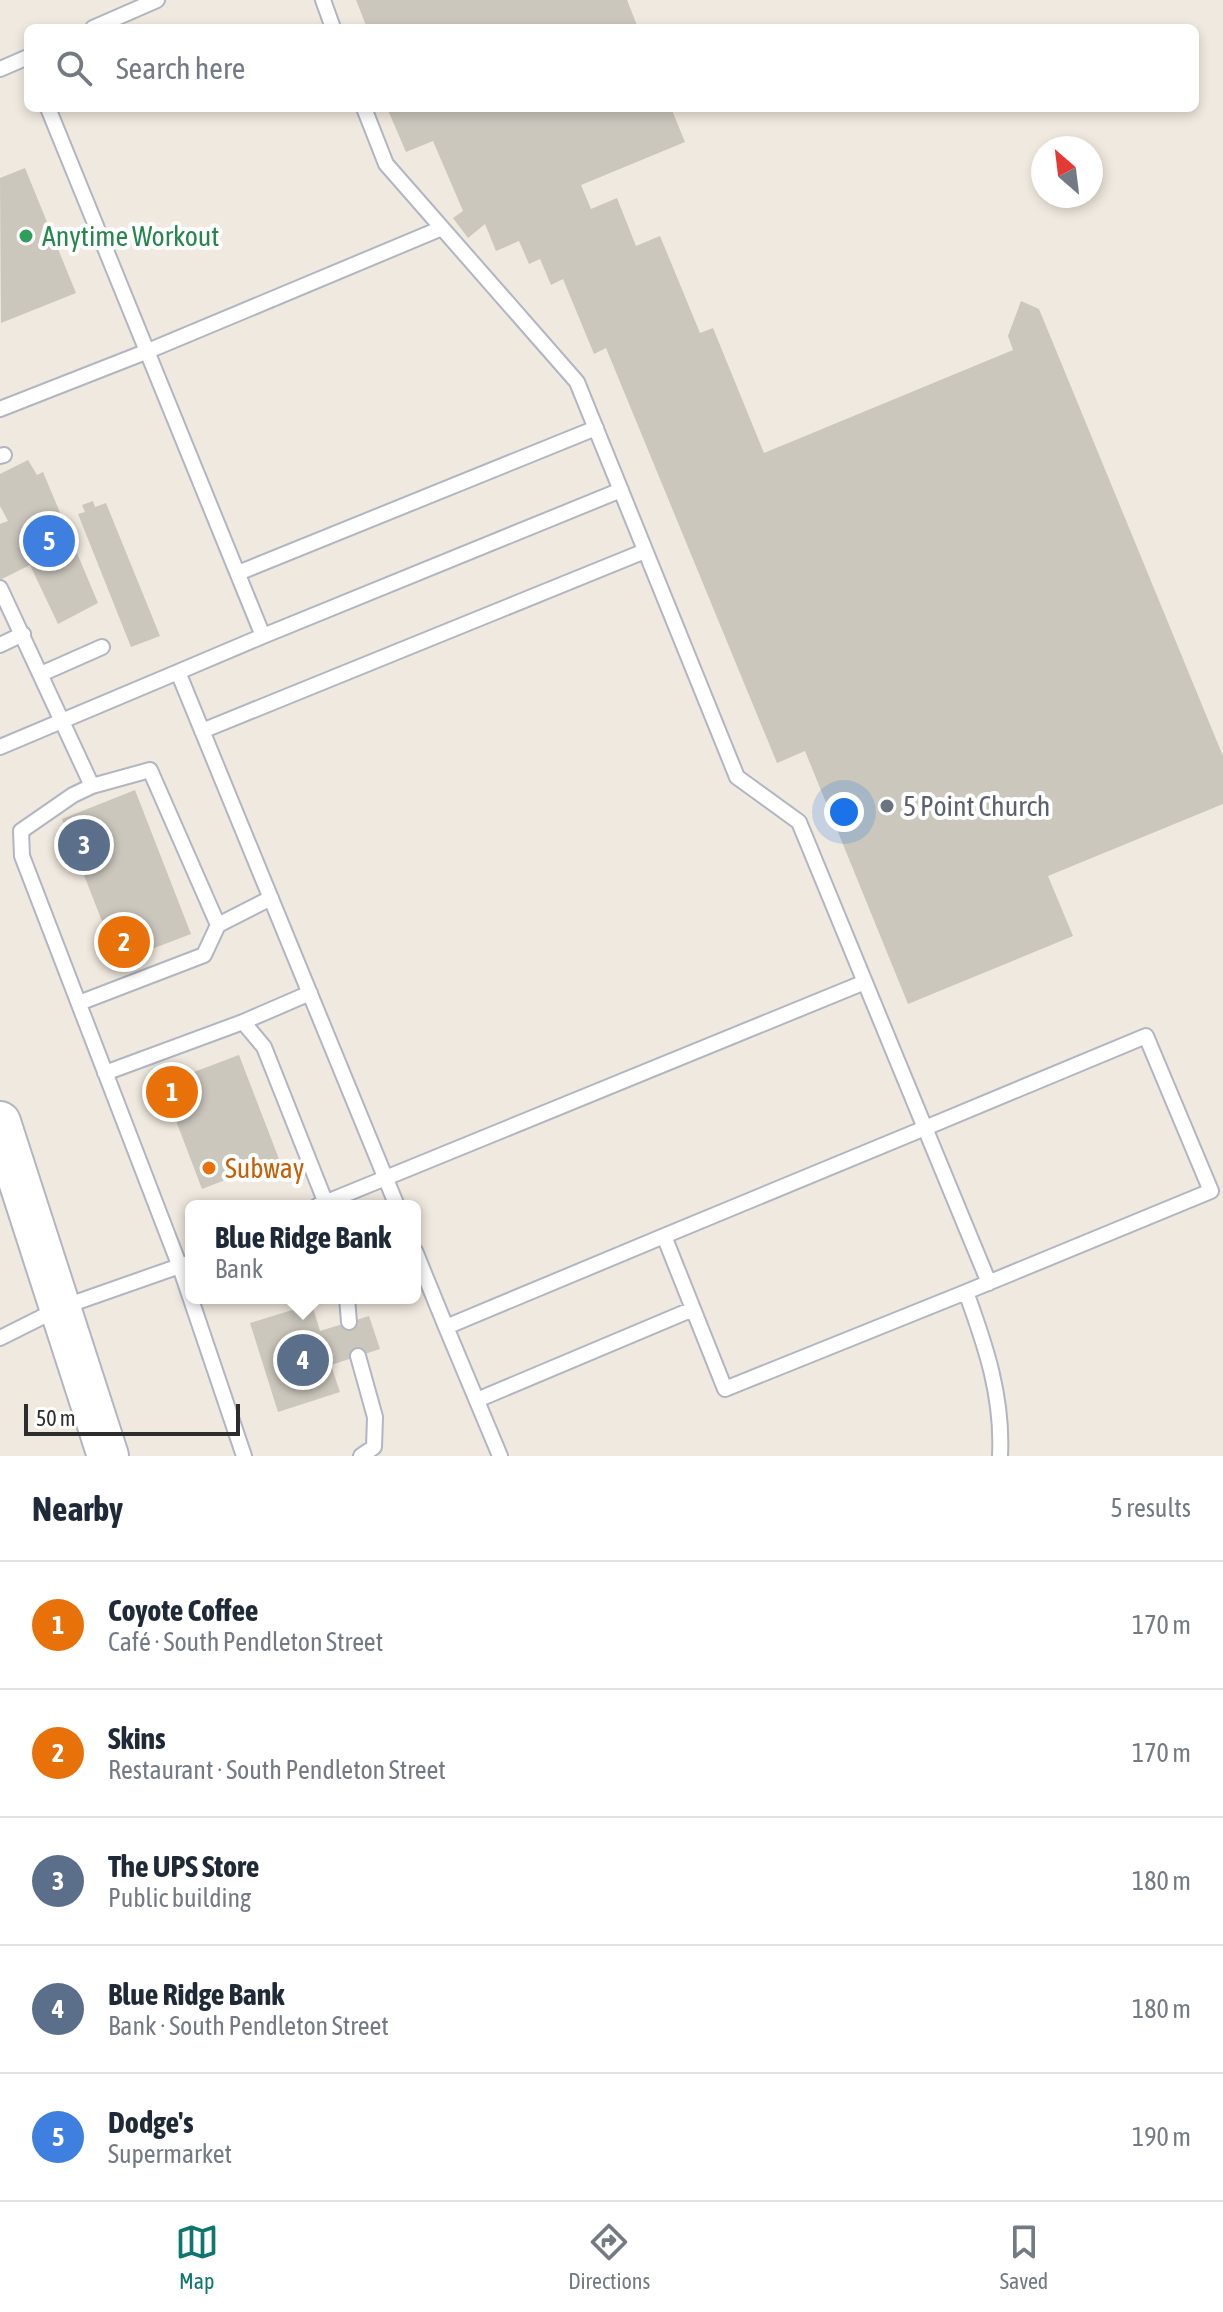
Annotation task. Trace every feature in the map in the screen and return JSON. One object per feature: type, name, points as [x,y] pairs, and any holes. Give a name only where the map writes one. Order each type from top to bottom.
[{"type":"main road","points":[[0,1122],[108,1456]]},
{"type":"lane","points":[[102,24],[157,0]]},
{"type":"lane","points":[[323,0],[332,24]]},
{"type":"lane","points":[[0,69],[24,60]]},
{"type":"lane","points":[[50,112],[263,636]]},
{"type":"lane","points":[[366,112],[386,164],[577,382],[737,777],[799,822],[989,1283]]},
{"type":"lane","points":[[0,409],[148,351],[442,228]]},
{"type":"lane","points":[[238,573],[596,428]]},
{"type":"lane","points":[[0,747],[621,490]]},
{"type":"lane","points":[[202,731],[645,551]]},
{"type":"lane","points":[[0,588],[92,786]]},
{"type":"lane","points":[[0,645],[23,634]]},
{"type":"lane","points":[[41,674],[102,647]]},
{"type":"lane","points":[[178,672],[394,1200]]},
{"type":"lane","points":[[0,1338],[60,1308],[185,1264],[105,1073],[22,856],[21,831],[73,795],[92,786],[150,770],[218,925]]},
{"type":"lane","points":[[79,1003],[204,955],[218,925],[271,898]]},
{"type":"lane","points":[[334,1200],[865,982]]},
{"type":"lane","points":[[105,1073],[243,1022],[310,993]]},
{"type":"lane","points":[[243,1022],[264,1047],[321,1200]]},
{"type":"lane","points":[[446,1327],[664,1236],[1146,1036],[1211,1191],[725,1389],[664,1236]]},
{"type":"lane","points":[[421,1266],[500,1456]]},
{"type":"lane","points":[[966,1292],[989,1356],[1002,1418],[1000,1456]]},
{"type":"lane","points":[[197,1304],[244,1456]]},
{"type":"lane","points":[[348,1304],[349,1322]]},
{"type":"lane","points":[[477,1400],[693,1309]]},
{"type":"lane","points":[[358,1356],[375,1417],[374,1447],[361,1456]]},
{"type":"building","points":[[356,0],[627,0],[636,24],[365,24]]},
{"type":"building","points":[[389,112],[673,112],[685,142],[581,185],[591,209],[617,198],[636,246],[660,236],[700,333],[713,328],[764,453],[1013,350],[1008,336],[1021,301],[1039,309],[1223,756],[1223,804],[1048,876],[1073,936],[908,1004],[805,751],[777,763],[606,348],[594,354],[563,279],[551,285],[540,259],[529,264],[519,241],[496,251],[485,224],[468,238],[453,218],[463,211],[433,141],[406,152]]},
{"type":"building","name":"Anytime Workout","points":[[25,168],[76,293],[1,323],[0,178]]},
{"type":"building","points":[[28,460],[37,475],[43,472],[98,603],[58,624],[30,565],[0,580],[0,524],[8,521],[0,506],[0,474]]},
{"type":"building","points":[[93,501],[95,507],[106,503],[160,636],[131,647],[78,514],[85,512],[82,505]]},
{"type":"building","points":[[135,790],[191,934],[118,962],[62,819]]},
{"type":"building","points":[[239,1055],[279,1159],[202,1189],[162,1084]]},
{"type":"building","points":[[312,1304],[320,1331],[369,1316],[380,1349],[331,1365],[340,1392],[278,1412],[250,1323]]},
{"type":"place","name":"Anytime Workout","points":[[26,236]]},
{"type":"place","name":"Dodge's","points":[[49,541]]},
{"type":"place","name":"5 Point Church","points":[[887,806]]},
{"type":"place","name":"The UPS Store","points":[[84,845]]},
{"type":"place","name":"Skins","points":[[124,942]]},
{"type":"place","name":"Coyote Coffee","points":[[172,1092]]},
{"type":"place","name":"Subway","points":[[209,1168]]},
{"type":"place","name":"Blue Ridge Bank","points":[[303,1360]]}]
